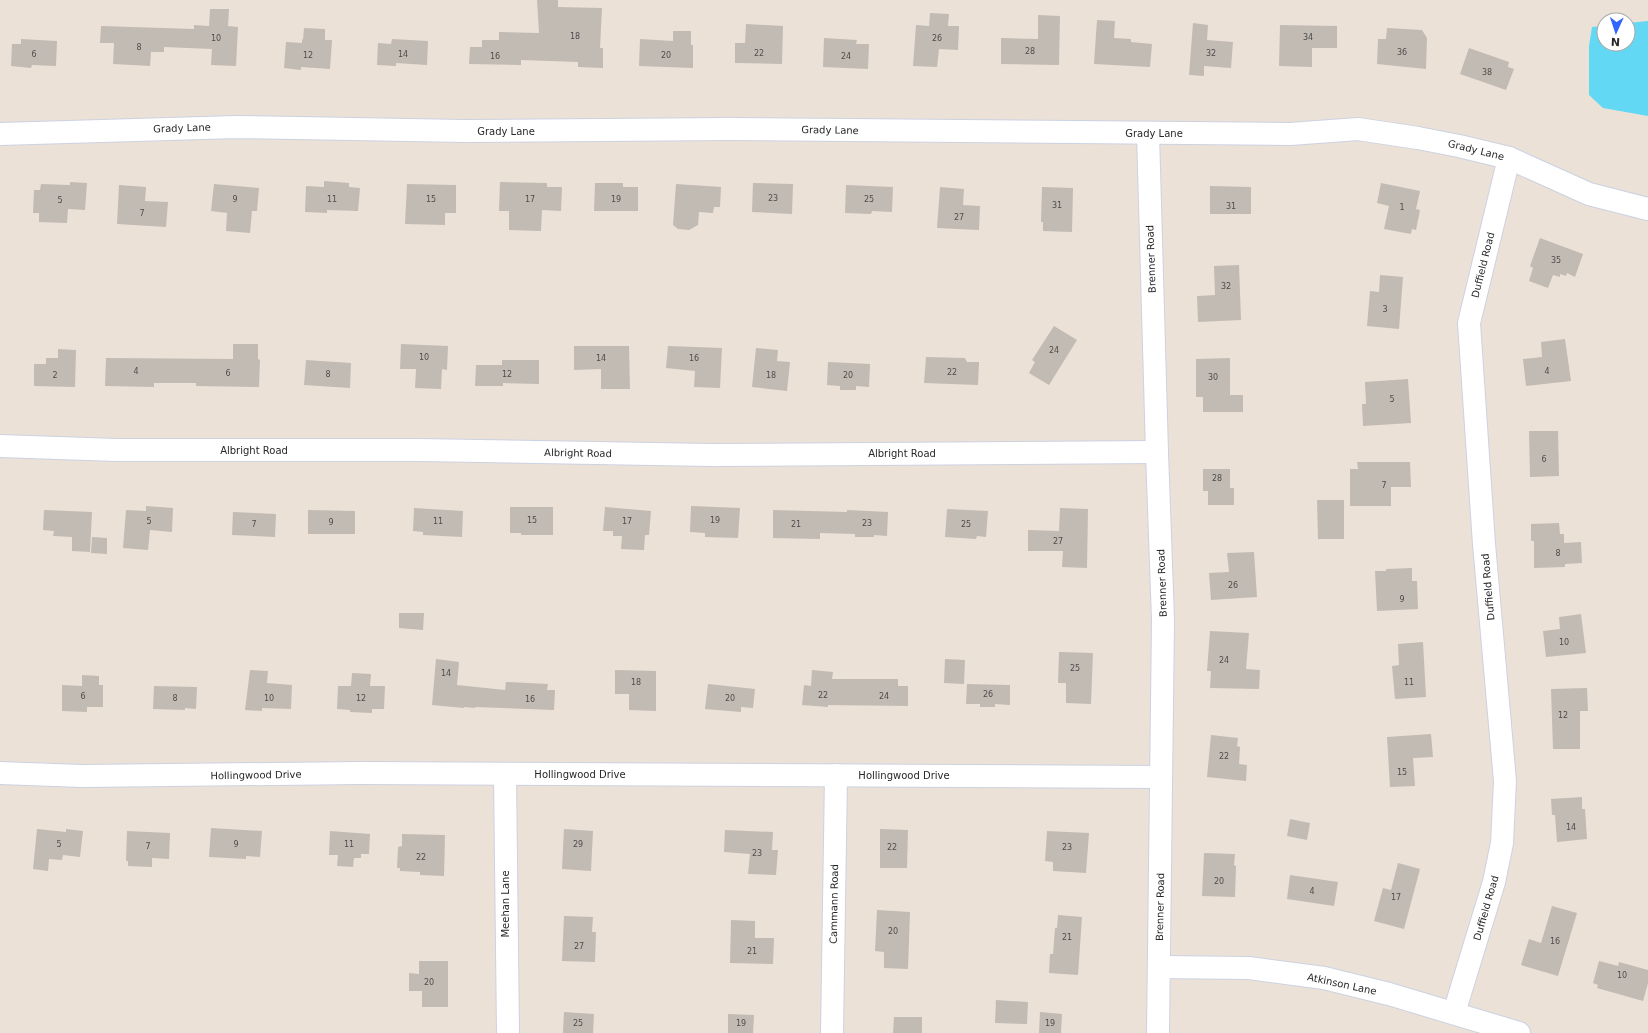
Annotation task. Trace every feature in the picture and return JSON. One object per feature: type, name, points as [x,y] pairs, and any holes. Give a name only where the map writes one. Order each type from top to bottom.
[{"type":"street","name":"Grady Lane","points":[[0,134],[237,127],[464,131],[728,129],[1290,134],[1358,129],[1418,138],[1509,158],[1589,194],[1648,208]]},
{"type":"street","name":"Brenner Road","points":[[1148,133],[1163,620],[1158,1033]]},
{"type":"street","name":"Duffield Road","points":[[1454,1013],[1494,882],[1502,843],[1505,781],[1485,552],[1469,323],[1509,158]]},
{"type":"street","name":"Albright Road","points":[[0,446],[117,450],[419,450],[711,454],[1157,452]]},
{"type":"street","name":"Hollingwood Drive","points":[[0,772],[82,776],[359,773],[1161,777]]},
{"type":"street","name":"Meehan Lane","points":[[505,774],[506,977],[508,1033]]},
{"type":"street","name":"Cammann Road","points":[[832,1033],[836,775]]},
{"type":"street","name":"Atkinson Lane","points":[[1159,967],[1248,968],[1324,978],[1389,994],[1519,1033]]},
{"type":"water","points":[[1648,21],[1648,116],[1603,108],[1589,95],[1589,46],[1592,27],[1596,27],[1596,52],[1636,52],[1636,22]]},
{"type":"building","points":[[537,0],[558,0],[558,7],[602,8],[600,48],[603,48],[603,68],[578,67],[578,62],[521,60],[521,65],[469,64],[470,47],[482,47],[482,40],[499,40],[499,32],[539,33]]},
{"type":"building","points":[[210,9],[229,9],[228,26],[238,27],[236,66],[211,65],[212,49],[164,47],[164,52],[151,52],[150,66],[113,64],[114,43],[100,43],[101,26],[194,29],[194,25],[209,26]]},
{"type":"building","points":[[930,13],[949,14],[948,26],[959,26],[958,50],[939,49],[937,67],[913,66],[916,25],[929,26]]},
{"type":"building","points":[[1038,15],[1060,16],[1059,65],[1001,64],[1001,38],[1038,39]]},
{"type":"building","points":[[1097,20],[1115,21],[1114,38],[1131,39],[1131,42],[1152,44],[1150,67],[1094,64]]},
{"type":"building","points":[[1193,23],[1208,25],[1207,40],[1233,42],[1231,68],[1204,66],[1204,76],[1189,75]]},
{"type":"building","points":[[746,24],[783,26],[782,64],[735,63],[735,43],[745,43]]},
{"type":"building","points":[[1280,25],[1337,26],[1337,48],[1312,48],[1312,67],[1279,66]]},
{"type":"building","points":[[304,28],[325,29],[325,40],[332,40],[330,69],[301,67],[301,70],[284,68],[286,42],[302,43]]},
{"type":"building","points":[[1387,28],[1422,30],[1427,38],[1426,69],[1377,64],[1378,39],[1386,39]]},
{"type":"building","points":[[673,31],[691,31],[691,45],[693,45],[693,68],[639,66],[640,39],[673,41]]},
{"type":"building","points":[[824,38],[857,40],[856,44],[869,44],[868,69],[823,67]]},
{"type":"building","points":[[21,39],[57,41],[56,66],[32,65],[31,68],[11,66],[12,44],[21,44]]},
{"type":"building","points":[[392,39],[428,41],[427,65],[396,63],[396,66],[377,65],[378,43],[391,44]]},
{"type":"building","points":[[1469,48],[1509,62],[1508,67],[1514,69],[1506,90],[1460,74]]},
{"type":"building","points":[[324,181],[349,183],[349,187],[360,188],[358,211],[327,210],[327,213],[305,212],[306,186],[324,187]]},
{"type":"building","points":[[70,182],[87,183],[85,210],[68,209],[67,223],[39,222],[39,213],[33,213],[34,190],[40,190],[41,184],[70,185]]},
{"type":"building","points":[[500,182],[547,183],[547,187],[562,187],[561,211],[542,210],[541,231],[509,230],[509,211],[499,211]]},
{"type":"building","points":[[595,183],[623,183],[623,187],[638,187],[638,211],[594,211]]},
{"type":"building","points":[[753,183],[793,184],[792,214],[752,212]]},
{"type":"building","points":[[1381,183],[1420,191],[1416,209],[1420,210],[1416,230],[1412,229],[1411,234],[1384,229],[1389,206],[1377,203]]},
{"type":"building","points":[[214,184],[259,188],[257,211],[252,211],[250,233],[226,231],[227,213],[211,211]]},
{"type":"building","points":[[407,184],[456,185],[456,213],[445,213],[445,225],[405,224]]},
{"type":"building","points":[[676,184],[721,187],[720,207],[714,207],[713,213],[699,212],[698,225],[689,230],[678,229],[673,225]]},
{"type":"building","points":[[119,185],[146,187],[145,201],[168,202],[166,227],[117,224]]},
{"type":"building","points":[[846,185],[893,187],[892,212],[872,211],[871,214],[845,213]]},
{"type":"building","points":[[1210,186],[1251,187],[1251,214],[1210,214]]},
{"type":"building","points":[[940,187],[964,189],[963,205],[980,206],[979,230],[937,228]]},
{"type":"building","points":[[1042,187],[1073,188],[1072,232],[1043,231],[1043,222],[1041,222]]},
{"type":"building","points":[[1540,238],[1583,254],[1575,277],[1567,273],[1566,276],[1560,274],[1560,277],[1553,275],[1548,288],[1529,281],[1533,268],[1530,266]]},
{"type":"building","points":[[1239,265],[1241,320],[1198,322],[1197,296],[1215,295],[1214,266]]},
{"type":"building","points":[[1380,275],[1403,277],[1399,329],[1367,326],[1370,291],[1379,292]]},
{"type":"building","points":[[1054,326],[1077,340],[1049,385],[1029,373],[1035,362],[1032,360]]},
{"type":"building","points":[[1565,339],[1571,381],[1526,386],[1523,359],[1542,357],[1541,342]]},
{"type":"building","points":[[233,344],[258,344],[258,359],[260,360],[259,387],[196,386],[196,383],[154,383],[154,387],[105,386],[106,358],[233,359]]},
{"type":"building","points":[[401,344],[448,346],[447,370],[442,369],[441,389],[415,388],[416,369],[400,369]]},
{"type":"building","points":[[574,346],[629,346],[630,389],[601,389],[601,369],[574,370]]},
{"type":"building","points":[[668,346],[722,348],[720,388],[694,387],[695,371],[666,368]]},
{"type":"building","points":[[756,348],[778,350],[777,361],[790,362],[787,391],[752,387]]},
{"type":"building","points":[[58,349],[76,350],[75,387],[34,386],[34,364],[46,364],[46,358],[58,358]]},
{"type":"building","points":[[926,357],[965,358],[967,362],[979,362],[978,385],[924,383]]},
{"type":"building","points":[[1230,358],[1230,395],[1243,395],[1243,412],[1203,412],[1203,397],[1196,397],[1196,359]]},
{"type":"building","points":[[306,360],[351,363],[350,388],[304,385]]},
{"type":"building","points":[[502,360],[539,360],[539,384],[503,383],[503,386],[475,386],[476,365],[502,365]]},
{"type":"building","points":[[828,362],[870,364],[869,387],[856,386],[856,390],[840,390],[840,386],[827,385]]},
{"type":"building","points":[[1408,379],[1411,423],[1363,426],[1362,404],[1366,404],[1365,382]]},
{"type":"building","points":[[1529,431],[1558,431],[1559,476],[1530,477]]},
{"type":"building","points":[[1357,462],[1410,462],[1411,487],[1391,487],[1391,506],[1350,506],[1350,469],[1358,469]]},
{"type":"building","points":[[1203,469],[1230,469],[1230,488],[1234,488],[1234,505],[1208,505],[1208,491],[1203,491]]},
{"type":"building","points":[[1317,500],[1344,500],[1344,539],[1318,539]]},
{"type":"building","points":[[146,506],[173,508],[172,532],[150,530],[148,550],[123,548],[126,510],[146,511]]},
{"type":"building","points":[[691,506],[740,508],[738,538],[705,537],[705,533],[690,532]]},
{"type":"building","points":[[510,507],[553,507],[553,535],[521,535],[521,533],[510,533]]},
{"type":"building","points":[[605,507],[651,511],[649,535],[645,535],[644,550],[621,549],[622,536],[613,536],[613,531],[603,531]]},
{"type":"building","points":[[414,508],[463,511],[462,537],[423,535],[423,532],[413,531]]},
{"type":"building","points":[[1060,508],[1088,509],[1087,568],[1062,567],[1063,551],[1028,551],[1028,530],[1059,531]]},
{"type":"building","points":[[947,509],[988,511],[986,537],[977,536],[976,539],[945,537]]},
{"type":"building","points":[[44,510],[92,512],[90,552],[72,551],[72,537],[53,536],[54,531],[43,530]]},
{"type":"building","points":[[308,510],[355,511],[355,534],[308,534]]},
{"type":"building","points":[[773,510],[847,512],[847,510],[888,512],[887,536],[874,535],[874,537],[855,537],[855,534],[820,533],[820,539],[773,538]]},
{"type":"building","points":[[233,512],[276,514],[275,537],[232,535]]},
{"type":"building","points":[[1559,523],[1560,534],[1564,534],[1564,543],[1581,542],[1582,563],[1565,564],[1565,567],[1534,568],[1534,541],[1531,541],[1531,524]]},
{"type":"building","points":[[92,537],[107,538],[107,554],[91,553]]},
{"type":"building","points":[[1254,552],[1257,597],[1211,600],[1209,573],[1229,572],[1227,553]]},
{"type":"building","points":[[1412,568],[1412,581],[1417,581],[1418,609],[1377,611],[1375,571]]},
{"type":"building","points":[[399,613],[424,613],[423,630],[399,628]]},
{"type":"building","points":[[1581,614],[1586,653],[1546,657],[1543,631],[1560,629],[1559,617]]},
{"type":"building","points":[[1210,631],[1249,633],[1246,669],[1260,670],[1259,689],[1210,688],[1211,671],[1207,671]]},
{"type":"building","points":[[1423,642],[1426,697],[1395,699],[1392,666],[1399,665],[1398,644]]},
{"type":"building","points":[[1059,652],[1093,653],[1091,704],[1066,703],[1066,683],[1058,683]]},
{"type":"building","points":[[436,659],[459,662],[457,685],[505,690],[506,682],[548,684],[547,690],[555,690],[554,710],[475,707],[464,708],[432,705]]},
{"type":"building","points":[[945,659],[965,660],[964,684],[944,683]]},
{"type":"building","points":[[250,670],[268,671],[267,683],[292,685],[291,709],[262,708],[262,711],[245,710]]},
{"type":"building","points":[[615,670],[656,671],[656,711],[629,710],[629,694],[615,694]]},
{"type":"building","points":[[812,670],[833,672],[832,679],[898,679],[898,686],[908,686],[908,706],[828,705],[828,707],[802,705],[804,685],[811,686]]},
{"type":"building","points":[[352,673],[371,674],[370,686],[385,686],[384,709],[372,709],[372,713],[350,712],[350,710],[337,709],[338,686],[351,686]]},
{"type":"building","points":[[82,675],[99,676],[99,685],[103,685],[103,707],[87,707],[87,712],[62,711],[62,685],[82,686]]},
{"type":"building","points":[[708,684],[755,689],[753,708],[741,707],[741,712],[705,709]]},
{"type":"building","points":[[967,684],[1010,685],[1010,705],[995,704],[995,707],[980,707],[980,704],[966,704]]},
{"type":"building","points":[[154,686],[197,687],[196,709],[153,709]]},
{"type":"building","points":[[1587,688],[1588,711],[1580,711],[1580,749],[1553,749],[1551,689]]},
{"type":"building","points":[[1431,734],[1433,757],[1413,758],[1415,786],[1390,787],[1387,737]]},
{"type":"building","points":[[1211,735],[1238,738],[1237,746],[1240,747],[1239,764],[1247,765],[1246,781],[1207,777]]},
{"type":"building","points":[[1582,797],[1582,809],[1585,809],[1587,839],[1557,842],[1555,815],[1552,815],[1551,799]]},
{"type":"building","points":[[1290,819],[1310,823],[1307,840],[1287,836]]},
{"type":"building","points":[[211,828],[262,831],[260,857],[246,856],[246,859],[209,857]]},
{"type":"building","points":[[37,829],[66,832],[66,829],[83,831],[80,857],[63,855],[62,860],[49,859],[48,871],[33,869]]},
{"type":"building","points":[[564,829],[593,831],[591,871],[562,869]]},
{"type":"building","points":[[880,829],[908,830],[907,868],[880,868]]},
{"type":"building","points":[[725,830],[773,832],[772,850],[778,850],[776,875],[748,874],[750,854],[724,852]]},
{"type":"building","points":[[127,831],[170,833],[169,859],[152,858],[152,867],[128,866],[128,861],[126,861]]},
{"type":"building","points":[[330,831],[370,834],[369,854],[361,854],[361,858],[354,858],[353,867],[337,866],[338,855],[329,855]]},
{"type":"building","points":[[1047,831],[1089,833],[1086,873],[1053,871],[1053,862],[1045,861]]},
{"type":"building","points":[[402,834],[445,835],[444,876],[420,875],[420,872],[400,871],[400,868],[397,868],[398,847],[402,846]]},
{"type":"building","points":[[1204,853],[1235,854],[1235,897],[1202,896]]},
{"type":"building","points":[[1398,863],[1420,869],[1404,929],[1374,921],[1383,888],[1391,890]]},
{"type":"building","points":[[1290,875],[1338,882],[1334,906],[1287,899]]},
{"type":"building","points":[[1552,906],[1577,913],[1558,976],[1521,965],[1529,939],[1541,943]]},
{"type":"building","points":[[877,910],[910,912],[908,969],[884,968],[884,952],[875,951]]},
{"type":"building","points":[[1058,915],[1082,917],[1078,975],[1049,973],[1050,954],[1053,954],[1055,928],[1057,928]]},
{"type":"building","points":[[564,916],[593,917],[592,932],[596,932],[595,962],[562,961]]},
{"type":"building","points":[[731,920],[755,921],[755,938],[774,938],[773,964],[730,963]]},
{"type":"building","points":[[419,961],[448,961],[448,1007],[422,1007],[422,991],[409,991],[409,973],[419,974]]},
{"type":"building","points":[[1599,961],[1618,966],[1619,962],[1648,970],[1648,983],[1643,1001],[1597,988],[1598,985],[1593,983]]},
{"type":"building","points":[[996,1000],[1028,1002],[1027,1024],[995,1023]]},
{"type":"building","points":[[564,1012],[594,1014],[593,1033],[563,1033]]},
{"type":"building","points":[[1040,1012],[1062,1014],[1061,1033],[1039,1033]]},
{"type":"building","points":[[728,1014],[754,1015],[753,1033],[728,1033]]},
{"type":"building","points":[[894,1017],[922,1017],[922,1033],[893,1033]]}]
